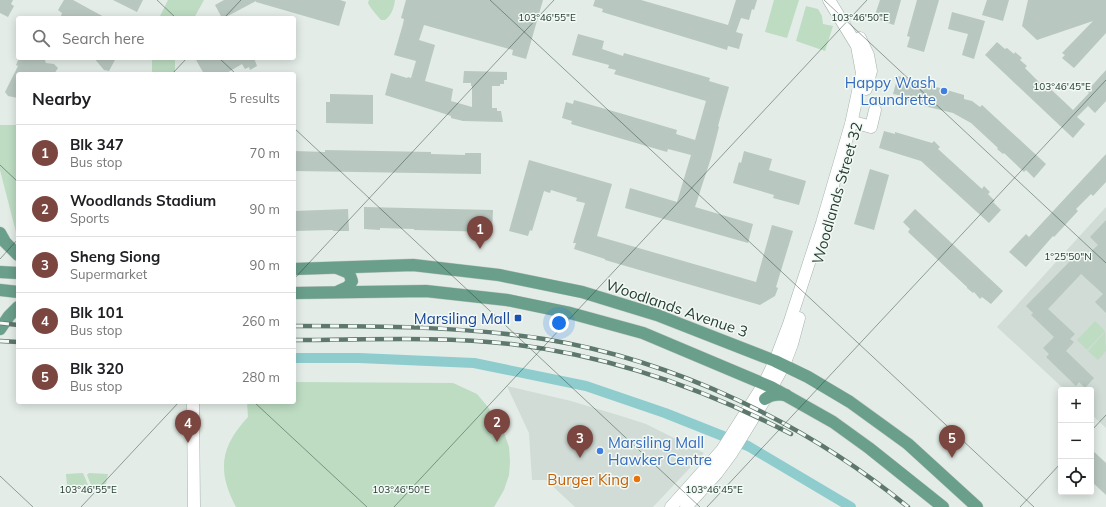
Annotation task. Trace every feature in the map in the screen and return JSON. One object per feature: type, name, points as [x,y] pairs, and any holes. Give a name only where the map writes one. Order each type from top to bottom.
[{"type":"main road","points":[[0,233],[5,242],[16,253]]},
{"type":"main road","name":"Woodlands Avenue 3","points":[[296,269],[414,265],[499,275],[582,292],[657,315],[779,363],[850,402],[908,444],[977,507]]},
{"type":"main road","points":[[336,268],[350,273],[352,281],[348,287],[336,292]]},
{"type":"main road","points":[[0,272],[16,272]]},
{"type":"main road","points":[[0,290],[16,292]]},
{"type":"main road","points":[[296,293],[426,291],[507,300],[570,313],[644,334],[768,386],[833,422],[874,452],[943,507]]},
{"type":"main road","points":[[0,329],[9,316],[16,310]]},
{"type":"main road","points":[[765,399],[774,395],[787,396]]},
{"type":"street","name":"Woodlands Street 32","points":[[779,363],[789,324],[822,223],[851,124],[862,73],[858,46],[829,0]]},
{"type":"street","name":"Woodlands Street 32","points":[[768,386],[779,363],[792,344],[871,71],[868,55],[856,28],[838,0]]},
{"type":"street","points":[[857,123],[871,127],[875,110]]},
{"type":"street","points":[[740,430],[765,399],[768,386]]},
{"type":"street","points":[[686,507],[717,473],[727,451],[768,386]]},
{"type":"street","points":[[193,404],[194,507]]},
{"type":"street","points":[[671,507],[727,451]]},
{"type":"shaded area","points":[[1106,207],[1106,428],[1094,417],[1094,387],[1062,387],[997,327]]},
{"type":"shaded area","name":"Marsiling Mall Hawker Centre","points":[[507,386],[571,401],[646,424],[704,453],[653,507],[575,507],[546,480],[532,480],[529,433]]},
{"type":"green space","points":[[168,0],[204,0],[195,16],[160,16]]},
{"type":"green space","points":[[369,0],[395,0],[391,14],[385,20],[381,20],[368,3]]},
{"type":"green space","points":[[774,0],[799,0],[787,38],[765,32]]},
{"type":"green space","points":[[806,6],[818,9],[822,16],[823,24],[833,26],[825,51],[796,41]]},
{"type":"green space","points":[[152,60],[175,60],[175,72],[152,72]]},
{"type":"green space","points":[[0,125],[16,125],[16,232],[0,170]]},
{"type":"green space","points":[[1095,321],[1105,331],[1087,350],[1077,340]]},
{"type":"green space","points":[[1105,332],[1106,351],[1098,360],[1088,351]]},
{"type":"green space","points":[[296,382],[453,383],[477,394],[497,421],[504,433],[509,447],[509,475],[504,490],[494,507],[236,507],[226,482],[224,460],[232,439],[248,417],[247,404],[296,404]]},
{"type":"green space","points":[[83,473],[88,485],[67,485],[66,474]]},
{"type":"green space","points":[[89,473],[108,474],[106,484],[91,485],[87,475]]},
{"type":"building","points":[[0,0],[13,0],[11,4],[14,6],[8,17],[0,13]]},
{"type":"building","points":[[64,0],[73,0],[102,16],[61,16],[62,13],[58,10]]},
{"type":"building","points":[[113,0],[143,0],[137,12]]},
{"type":"building","points":[[224,0],[340,0],[346,2],[339,26],[256,1],[228,16],[221,16],[215,5]]},
{"type":"building","points":[[406,0],[543,0],[526,59],[512,55],[513,50],[424,25],[419,40],[435,45],[425,81],[453,89],[451,101],[472,107],[472,86],[471,83],[463,83],[464,71],[507,72],[507,80],[504,80],[504,84],[500,84],[500,86],[492,86],[492,108],[497,108],[497,111],[501,111],[503,122],[463,121],[385,95],[391,73],[411,78],[416,61],[394,55],[403,24],[404,19],[401,18]]},
{"type":"building","points":[[595,0],[641,0],[728,25],[736,0],[757,0],[754,10],[752,9],[749,20],[741,18],[736,32],[743,34],[739,49],[728,46],[727,50],[602,12],[603,9],[593,6]]},
{"type":"building","points":[[880,0],[901,0],[894,25],[874,18]]},
{"type":"building","points":[[917,0],[939,0],[924,52],[907,47],[910,37],[907,36]]},
{"type":"building","points":[[987,0],[1009,0],[1003,21],[982,15]]},
{"type":"building","points":[[1028,0],[1106,0],[1106,33],[1074,68],[1062,58],[1065,55],[1062,53],[1093,21],[1037,40],[1022,26]]},
{"type":"building","points":[[952,12],[985,21],[974,59],[962,55],[968,34],[948,29]]},
{"type":"building","points":[[578,34],[604,41],[602,49],[623,56],[624,53],[710,78],[709,81],[729,87],[711,158],[695,207],[753,224],[748,243],[625,208],[630,188],[677,202],[691,155],[668,149],[667,152],[571,124],[572,121],[562,118],[566,102],[573,104],[574,100],[623,114],[677,130],[676,134],[695,140],[706,101],[614,74],[616,70],[608,68],[609,65],[572,55]]},
{"type":"building","points":[[997,42],[1005,49],[1007,48],[1014,54],[1015,52],[1022,58],[1020,60],[1027,66],[1025,68],[1040,83],[1042,81],[1073,110],[1089,93],[1087,91],[1106,70],[1106,101],[1095,113],[1088,106],[1077,117],[1085,124],[1073,138],[985,55]]},
{"type":"building","points":[[18,60],[45,60],[46,63],[54,64],[58,68],[55,72],[16,72],[16,98],[8,96],[5,92],[18,66],[16,65]]},
{"type":"building","points":[[96,60],[115,60],[109,71],[104,70]]},
{"type":"building","points":[[196,60],[255,60],[257,66],[250,70],[249,67],[245,69],[242,64],[228,72],[203,72]]},
{"type":"building","points":[[898,76],[964,95],[964,99],[972,101],[980,107],[982,105],[1046,164],[1034,178],[1026,170],[1024,172],[1004,153],[1003,154],[997,149],[998,148],[971,123],[953,113],[912,103],[903,99],[903,96],[893,94]]},
{"type":"building","points":[[330,94],[373,95],[373,124],[326,123],[326,102],[330,102]]},
{"type":"building","points":[[884,131],[895,134],[895,132],[932,143],[934,141],[940,147],[938,149],[982,189],[984,186],[990,192],[988,194],[1001,210],[989,223],[921,161],[879,148]]},
{"type":"building","points":[[325,150],[431,152],[431,154],[465,155],[465,153],[481,153],[481,174],[296,171],[296,151],[325,152]]},
{"type":"building","points":[[744,151],[772,159],[769,170],[806,181],[799,205],[773,198],[774,195],[733,183]]},
{"type":"building","points":[[1106,154],[1106,182],[1093,196],[1091,194],[1076,209],[1078,211],[1054,237],[1053,236],[1026,267],[1009,252],[1026,234],[1029,237]]},
{"type":"building","points":[[529,160],[612,184],[597,236],[756,282],[772,225],[793,231],[776,287],[778,288],[775,296],[760,305],[605,260],[574,249],[576,243],[573,243],[585,203],[576,201],[577,198],[551,190],[550,193],[544,191],[532,231],[530,230],[528,236],[509,231]]},
{"type":"building","points":[[870,169],[889,175],[874,230],[854,224]]},
{"type":"building","points":[[364,207],[493,210],[492,232],[380,228],[380,230],[364,229]]},
{"type":"building","points":[[348,209],[349,231],[296,231],[296,211]]},
{"type":"building","points":[[915,209],[1003,291],[991,304],[982,297],[980,299],[974,292],[973,293],[967,288],[908,232],[910,229],[903,222]]},
{"type":"building","points":[[1106,220],[1106,313],[1095,302],[1103,294],[1081,274],[1048,309],[1075,334],[1070,339],[1074,342],[1066,351],[1094,378],[1086,387],[1084,387],[1079,382],[1076,386],[1046,357],[1049,354],[1043,348],[1054,337],[1031,315],[1033,313],[1026,306],[1079,252],[1083,256],[1084,254],[1086,256],[1098,245],[1090,237]]},
{"type":"building","points":[[1094,452],[1106,463],[1106,495],[1094,484]]},
{"type":"waterway","points":[[296,358],[359,358],[474,363],[586,386],[665,413],[748,446],[851,507]]},
{"type":"railway","points":[[0,323],[16,325]]},
{"type":"railway","points":[[296,326],[357,326],[482,331],[544,339],[593,349],[642,362],[737,400],[783,423],[827,449],[869,477],[908,507]]},
{"type":"railway","points":[[296,340],[457,340],[511,344],[548,349],[585,357],[656,376],[724,402],[791,434]]},
{"type":"railway","points":[[0,341],[16,342]]},
{"type":"place","name":"Happy Wash Laundrette","points":[[944,91]]},
{"type":"place","name":"Blk 347","points":[[480,249]]},
{"type":"place","name":"Marsiling Mall","points":[[518,318]]},
{"type":"place","name":"Woodlands Stadium","points":[[497,442]]},
{"type":"place","name":"Blk 101","points":[[188,443]]},
{"type":"place","name":"Marsiling Mall Hawker Centre","points":[[600,451]]},
{"type":"place","name":"Sheng Siong","points":[[580,458]]},
{"type":"place","name":"Blk 320","points":[[952,458]]},
{"type":"place","name":"Burger King","points":[[637,479]]}]
